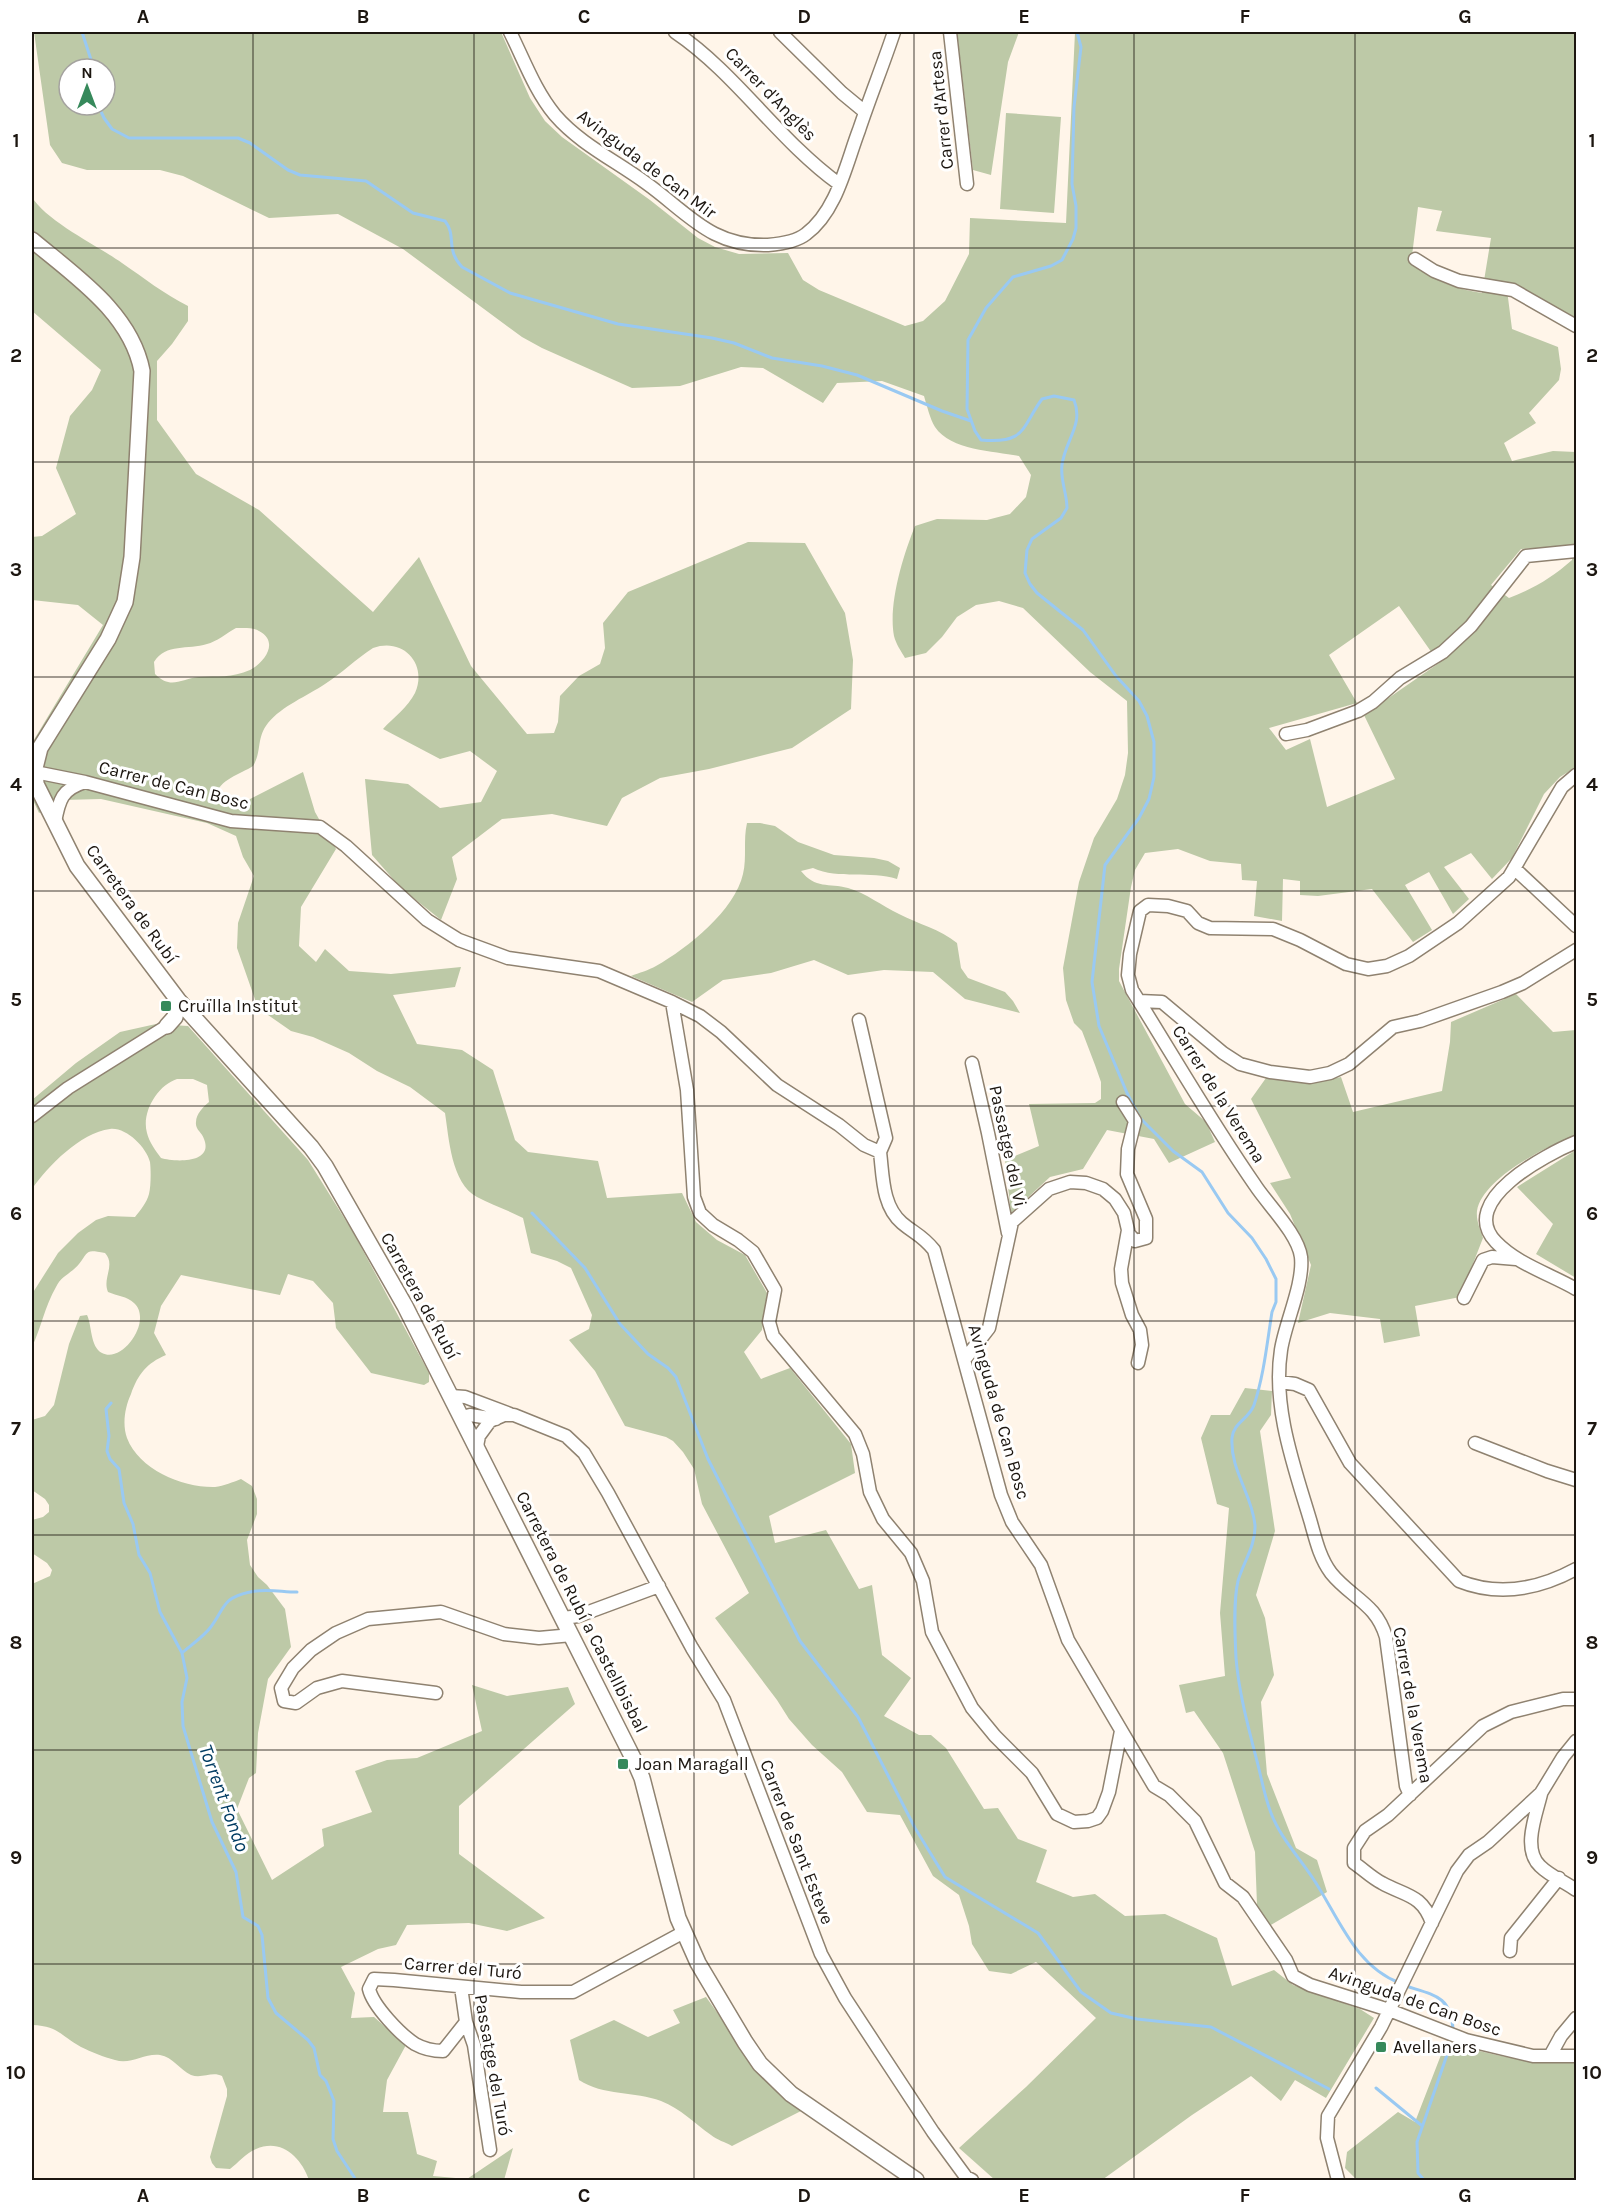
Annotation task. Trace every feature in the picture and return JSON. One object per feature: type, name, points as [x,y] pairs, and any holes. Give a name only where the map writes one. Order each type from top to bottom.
[{"type":"street","name":"Avinguda de Can Mir","points":[[510,32],[544,102],[567,129],[647,183],[697,225],[712,234],[745,245],[774,245],[798,239],[811,230],[824,216],[839,184],[894,32]]},
{"type":"street","name":"Carrer d'Anglès","points":[[675,32],[710,57],[813,164],[839,184]]},
{"type":"street","points":[[780,32],[842,93],[865,112]]},
{"type":"street","name":"Carrer d'Artesa","points":[[950,32],[968,184]]},
{"type":"street","points":[[32,240],[96,294],[127,330],[139,353],[142,371],[132,557],[125,602],[108,639],[40,748],[47,787],[58,806],[54,822]]},
{"type":"street","points":[[1415,259],[1434,271],[1460,281],[1513,290],[1576,326]]},
{"type":"street","points":[[1286,734],[1307,730],[1358,711],[1373,702],[1393,682],[1443,652],[1475,621],[1526,556],[1576,551]]},
{"type":"street","name":"Carrer de la Verema","points":[[1410,1795],[1406,1786],[1383,1629],[1375,1613],[1340,1583],[1320,1556],[1289,1448],[1282,1410],[1281,1351],[1298,1287],[1301,1257],[1293,1238],[1254,1185],[1132,990],[1128,975],[1130,954],[1140,911],[1148,905],[1168,906],[1187,911],[1198,923],[1210,928],[1273,929],[1300,939],[1346,964],[1368,969],[1387,966],[1409,956],[1458,923],[1509,877],[1562,788],[1576,775]]},
{"type":"street","name":"Carrer de Can Bosc","points":[[47,787],[65,777],[231,821],[320,827],[346,846],[427,920],[459,940],[508,958],[599,971],[672,1002]]},
{"type":"street","name":"Carrer de Can Bosc","points":[[47,787],[74,786],[85,782]]},
{"type":"street","name":"Carretera de Rubí","points":[[47,787],[54,822],[76,866],[178,1000],[310,1147],[325,1167],[405,1306],[456,1406]]},
{"type":"street","points":[[1514,868],[1576,926]]},
{"type":"street","points":[[1139,1001],[1162,1002],[1223,1053],[1240,1064],[1270,1072],[1310,1077],[1330,1073],[1349,1064],[1393,1027],[1420,1021],[1502,993],[1523,983],[1576,950]]},
{"type":"street","points":[[32,1116],[68,1088],[166,1026],[175,1017],[178,1000]]},
{"type":"street","points":[[672,1002],[700,1016],[721,1032],[777,1085],[839,1125],[864,1145],[880,1152]]},
{"type":"street","points":[[672,1002],[687,1090],[694,1197],[700,1213],[713,1225],[753,1252],[775,1290],[768,1322],[773,1336],[855,1434],[863,1454],[870,1492],[883,1519],[911,1553],[923,1581],[932,1632],[972,1708],[995,1736],[1032,1773],[1057,1814],[1074,1822],[1097,1818],[1102,1811],[1109,1792],[1121,1731]]},
{"type":"street","points":[[166,1026],[194,1018]]},
{"type":"street","name":"Avinguda de Can Bosc","points":[[859,1020],[886,1138],[880,1152],[888,1205],[903,1224],[920,1234],[934,1250],[1001,1495],[1012,1522],[1041,1565],[1068,1640],[1154,1786],[1169,1795],[1195,1821],[1225,1883],[1243,1897],[1286,1960],[1293,1976],[1466,2040],[1533,2056],[1576,2056]]},
{"type":"street","name":"Passatge del Vi","points":[[972,1063],[1008,1237]]},
{"type":"street","points":[[1122,1102],[1134,1121],[1128,1149],[1127,1174],[1146,1220],[1146,1238],[1134,1241],[1128,1233]]},
{"type":"street","points":[[1576,1142],[1543,1159],[1503,1187],[1493,1198],[1488,1210],[1488,1230],[1497,1244],[1516,1258],[1576,1289]]},
{"type":"street","points":[[965,1359],[990,1328],[1012,1222],[1049,1189],[1070,1182],[1086,1183],[1103,1189],[1115,1199],[1124,1213],[1128,1233],[1121,1269],[1122,1283],[1132,1315],[1140,1330],[1142,1345],[1138,1363]]},
{"type":"street","points":[[1464,1298],[1483,1260],[1492,1257],[1516,1258]]},
{"type":"street","points":[[1280,1382],[1295,1384],[1310,1390],[1350,1463],[1459,1581],[1478,1589],[1533,1588],[1556,1580],[1576,1569]]},
{"type":"street","name":"Carrer de Sant Esteve","points":[[456,1406],[465,1397],[566,1436],[584,1453],[724,1700],[821,1954],[845,1998],[881,2054],[967,2179]]},
{"type":"street","points":[[456,1406],[470,1415],[496,1419]]},
{"type":"street","name":"Carretera de Rubí a Castellbisbal","points":[[456,1406],[642,1778],[678,1918],[698,1963],[727,2015],[760,2064],[791,2094],[916,2181]]},
{"type":"street","points":[[477,1446],[479,1436],[490,1421],[504,1415],[514,1415]]},
{"type":"street","points":[[1475,1443],[1576,1480]]},
{"type":"street","points":[[564,1618],[578,1616],[658,1586]]},
{"type":"street","points":[[436,1693],[342,1681],[317,1688],[296,1703],[284,1701],[281,1688],[293,1668],[311,1650],[336,1633],[374,1618],[441,1612],[504,1634],[539,1638],[572,1635]]},
{"type":"street","points":[[1432,1923],[1428,1911],[1418,1899],[1381,1883],[1354,1863],[1354,1848],[1365,1831],[1388,1815],[1483,1726],[1511,1712],[1563,1699],[1576,1699]]},
{"type":"street","points":[[1338,2181],[1327,2138],[1328,2116],[1389,2010],[1457,1871],[1469,1855],[1488,1842],[1541,1793],[1563,1757],[1576,1741]]},
{"type":"street","points":[[1541,1793],[1532,1834],[1533,1855],[1540,1866],[1576,1890]]},
{"type":"street","points":[[1510,1951],[1511,1938],[1559,1878]]},
{"type":"street","name":"Carrer del Turó","points":[[466,2022],[443,2051],[432,2051],[415,2044],[376,2006],[369,1989],[374,1979],[521,1992],[573,1992],[684,1932]]},
{"type":"street","name":"Passatge del Turó","points":[[461,1987],[466,2022],[474,2045],[490,2150]]},
{"type":"street","points":[[1550,2056],[1561,2036],[1576,2018]]},
{"type":"green space","points":[[34,32],[501,32],[530,98],[545,121],[562,137],[650,200],[698,238],[715,247],[739,254],[788,253],[803,280],[819,290],[905,326],[923,321],[945,301],[969,254],[970,218],[1066,223],[1075,32],[1576,32],[1576,320],[1506,282],[1512,329],[1558,347],[1561,369],[1559,380],[1529,413],[1536,423],[1504,443],[1512,461],[1553,451],[1576,452],[1576,767],[1560,777],[1544,794],[1512,858],[1492,879],[1471,853],[1444,867],[1469,899],[1453,914],[1429,872],[1405,885],[1432,930],[1413,942],[1372,889],[1318,896],[1300,895],[1300,881],[1283,879],[1282,921],[1254,916],[1257,881],[1242,880],[1241,864],[1210,861],[1178,849],[1145,853],[1135,870],[1131,887],[1119,981],[1185,1104],[1206,1122],[1215,1142],[1169,1163],[1154,1139],[1107,1130],[1083,1169],[1050,1177],[1011,1213],[1005,1160],[1039,1146],[1029,1104],[1095,1103],[1101,1099],[1101,1082],[1095,1065],[1082,1031],[1074,1023],[1066,1000],[1063,968],[1079,882],[1094,838],[1117,799],[1125,775],[1128,753],[1127,701],[1090,672],[1023,608],[999,601],[976,605],[957,617],[926,653],[905,658],[894,636],[893,610],[898,580],[915,526],[937,519],[987,520],[1010,514],[1026,497],[1031,475],[1019,456],[974,449],[951,441],[935,427],[924,396],[882,381],[837,383],[823,403],[763,368],[741,367],[680,386],[632,388],[522,337],[403,249],[338,214],[269,218],[183,176],[160,170],[87,170],[62,163],[50,145]],"holes":[[[1418,207],[1442,211],[1436,231],[1491,238],[1482,293],[1445,283],[1411,264]],[[1572,546],[1572,560],[1558,572],[1526,591],[1509,598],[1491,585],[1521,549]],[[1399,606],[1439,663],[1364,715],[1395,779],[1327,807],[1310,739],[1286,750],[1269,728],[1357,703],[1329,655]]]},
{"type":"green space","points":[[957,32],[1019,32],[1008,62],[991,175],[973,170]]},
{"type":"green space","points":[[1006,113],[1061,117],[1054,213],[1000,209]]},
{"type":"green space","points":[[32,197],[60,224],[188,306],[188,321],[157,361],[157,420],[196,474],[259,510],[373,612],[419,557],[471,666],[527,734],[554,733],[558,722],[560,696],[579,676],[600,664],[605,648],[603,623],[628,592],[748,542],[805,543],[845,613],[853,660],[851,709],[792,748],[709,769],[660,778],[622,798],[607,826],[552,814],[502,819],[452,857],[457,879],[441,920],[401,888],[372,855],[365,779],[408,784],[440,808],[481,802],[497,771],[470,751],[440,759],[383,729],[408,703],[415,693],[418,682],[415,663],[403,650],[394,646],[373,648],[331,680],[280,711],[264,729],[253,766],[225,782],[216,796],[225,803],[242,803],[303,772],[315,812],[336,849],[301,907],[299,946],[316,962],[325,949],[349,971],[391,974],[461,967],[455,987],[393,995],[417,1044],[462,1050],[493,1070],[515,1140],[528,1152],[598,1161],[607,1198],[682,1193],[696,1222],[717,1240],[745,1255],[767,1293],[762,1330],[744,1352],[761,1379],[790,1368],[851,1444],[855,1473],[769,1516],[775,1543],[826,1530],[859,1589],[872,1585],[882,1655],[911,1678],[884,1716],[919,1735],[931,1735],[946,1748],[984,1809],[998,1808],[1018,1839],[1047,1850],[1036,1882],[1073,1897],[1095,1894],[1125,1916],[1165,1914],[1217,1938],[1232,1986],[1274,1970],[1293,1985],[1360,2009],[1374,2018],[1326,2098],[1295,2080],[1281,2101],[1251,2076],[1102,2180],[995,2180],[959,2148],[1026,2087],[1096,2018],[1036,1962],[1011,1974],[989,1971],[972,1944],[959,1895],[933,1876],[900,1815],[867,1812],[842,1772],[812,1745],[789,1719],[715,1618],[749,1593],[702,1504],[694,1469],[673,1441],[625,1426],[595,1371],[569,1340],[589,1329],[592,1315],[571,1268],[531,1253],[523,1218],[477,1197],[468,1190],[453,1159],[445,1113],[410,1087],[377,1071],[349,1053],[313,1037],[291,1031],[258,1008],[237,948],[238,923],[254,876],[243,857],[236,836],[207,823],[101,799],[63,800],[39,813],[32,798],[32,743],[103,625],[78,605],[32,600],[32,537],[42,536],[76,514],[56,468],[70,416],[92,390],[101,370],[32,311]],"holes":[[[236,628],[257,630],[268,641],[268,652],[265,657],[250,670],[231,675],[199,677],[171,683],[155,674],[154,662],[165,652],[210,643]]]},
{"type":"green space","points":[[747,823],[775,826],[798,842],[834,855],[874,858],[888,861],[900,868],[897,879],[876,875],[833,874],[813,868],[801,871],[812,881],[861,893],[950,938],[957,943],[961,968],[968,978],[1005,992],[1020,1013],[965,999],[933,972],[884,970],[848,975],[814,960],[771,973],[723,980],[692,1002],[631,976],[653,967],[682,949],[708,927],[731,901],[743,874]]},
{"type":"green space","points":[[1516,994],[1553,1032],[1576,1030],[1576,1135],[1518,1164],[1491,1187],[1477,1211],[1483,1238],[1460,1297],[1415,1306],[1420,1336],[1384,1343],[1380,1319],[1330,1313],[1298,1323],[1311,1265],[1290,1214],[1270,1183],[1291,1178],[1251,1099],[1266,1078],[1314,1083],[1341,1077],[1353,1112],[1442,1091],[1451,1022]]},
{"type":"green space","points":[[156,1024],[188,1026],[308,1160],[353,1232],[429,1373],[429,1382],[424,1385],[371,1373],[336,1328],[333,1303],[313,1281],[288,1274],[280,1295],[181,1275],[161,1306],[154,1333],[166,1355],[144,1370],[127,1404],[124,1421],[125,1433],[133,1449],[152,1468],[177,1480],[203,1486],[215,1487],[241,1479],[252,1486],[257,1499],[257,1514],[247,1540],[250,1565],[285,1609],[291,1647],[268,1679],[258,1733],[256,1773],[249,1778],[237,1809],[272,1880],[324,1846],[322,1829],[372,1812],[355,1771],[387,1760],[417,1758],[482,1731],[472,1685],[507,1696],[568,1687],[575,1704],[459,1806],[459,1854],[545,1918],[507,1931],[469,1923],[407,1925],[396,1945],[378,1949],[341,1967],[355,1993],[351,2018],[374,2017],[406,2045],[387,2080],[383,2112],[408,2112],[417,2154],[437,2161],[433,2176],[467,2179],[513,2148],[504,2180],[309,2180],[295,2157],[282,2148],[274,2146],[265,2146],[252,2151],[230,2169],[216,2168],[210,2157],[227,2096],[222,2076],[191,2075],[169,2058],[160,2055],[127,2061],[115,2060],[81,2047],[53,2029],[32,2025],[32,1584],[50,1576],[52,1570],[47,1563],[32,1553],[32,1520],[43,1517],[49,1512],[49,1505],[45,1499],[32,1490],[32,1420],[45,1416],[54,1405],[69,1344],[80,1316],[87,1315],[93,1341],[98,1350],[110,1355],[119,1352],[133,1338],[140,1320],[139,1310],[134,1303],[125,1297],[108,1292],[109,1262],[105,1253],[88,1252],[76,1267],[58,1283],[32,1347],[32,1294],[58,1253],[78,1233],[96,1220],[108,1216],[135,1217],[148,1197],[151,1174],[148,1156],[140,1144],[122,1131],[110,1129],[87,1137],[76,1144],[47,1170],[32,1189],[32,1100],[76,1063],[120,1032]],"holes":[[[177,1079],[193,1079],[207,1085],[209,1102],[202,1108],[196,1119],[206,1147],[203,1153],[191,1159],[161,1158],[147,1133],[146,1117],[149,1108],[158,1093],[170,1082]]]},
{"type":"green space","points":[[1576,1150],[1576,1278],[1536,1254],[1553,1224],[1517,1187]]},
{"type":"green space","points":[[1245,1388],[1272,1391],[1271,1415],[1260,1431],[1275,1531],[1256,1595],[1265,1618],[1274,1675],[1261,1702],[1267,1774],[1296,1848],[1317,1860],[1327,1892],[1269,1926],[1257,1905],[1255,1852],[1223,1753],[1194,1711],[1186,1713],[1179,1685],[1225,1676],[1220,1613],[1229,1508],[1217,1504],[1201,1438],[1211,1415],[1230,1415]]},
{"type":"green space","points":[[706,1997],[763,2076],[801,2111],[732,2146],[713,2137],[668,2104],[651,2098],[598,2089],[579,2080],[570,2040],[614,2020],[648,2037],[680,2023],[673,2010]]},
{"type":"green space","points":[[1446,2042],[1510,2058],[1542,2062],[1576,2062],[1576,2180],[1357,2180],[1345,2168],[1347,2152],[1398,2112],[1415,2122]]},
{"type":"waterway","points":[[82,32],[90,57]]},
{"type":"waterway","points":[[1077,32],[1081,47],[1074,107],[1072,184],[1076,206],[1076,228],[1073,239],[1062,260],[1051,266],[1013,277],[986,308],[968,340],[967,409],[981,440],[996,441],[1007,439],[1020,432],[1042,399],[1054,396],[1074,400],[1077,417],[1062,465],[1067,508],[1061,518],[1032,539],[1027,550],[1025,573],[1037,593],[1083,630],[1116,676],[1139,701],[1147,716],[1154,742],[1154,777],[1149,799],[1139,818],[1105,865],[1092,982],[1099,1026],[1140,1118],[1173,1151],[1202,1172],[1228,1213],[1252,1238],[1276,1279],[1276,1302],[1272,1312],[1265,1359],[1254,1405],[1235,1428],[1232,1438],[1234,1461],[1250,1503],[1255,1525],[1253,1540],[1238,1581],[1235,1599],[1239,1685],[1265,1795],[1279,1830],[1312,1877],[1348,1938],[1359,1952],[1370,1965],[1400,1983]]},
{"type":"waterway","points":[[104,117],[112,129],[129,138],[238,138],[250,143],[288,170],[300,175],[366,181],[413,213],[445,221],[450,232],[454,254],[462,267],[510,293],[618,324],[712,338],[734,343],[772,358],[822,366],[857,375],[971,421]]},
{"type":"waterway","points":[[532,1213],[585,1268],[620,1324],[648,1354],[668,1368],[676,1377],[708,1459],[800,1641],[858,1717],[915,1828],[945,1877],[1038,1933],[1081,1992],[1111,2013],[1137,2019],[1211,2027],[1329,2089]]},
{"type":"waterway","name":"Torrent Fondo","points":[[111,1403],[106,1409],[109,1436],[107,1451],[110,1459],[119,1469],[124,1503],[133,1524],[139,1555],[150,1573],[160,1612],[182,1653],[187,1678],[182,1702],[183,1726],[212,1822],[236,1872],[243,1917],[258,1926],[262,1935],[268,1998],[276,2013],[308,2040],[314,2048],[320,2075],[326,2081],[334,2101],[333,2139],[337,2151],[356,2180]]},
{"type":"waterway","points":[[182,1653],[207,1631],[225,1605],[234,1597],[262,1590],[297,1592]]},
{"type":"waterway","points":[[1406,1986],[1433,1995],[1445,2003],[1452,2018],[1453,2029]]},
{"type":"waterway","points":[[1424,2180],[1418,2173],[1417,2142],[1449,2049]]},
{"type":"waterway","points":[[1376,2088],[1421,2125]]},
{"type":"place","name":"Cruïlla Institut","points":[[166,1006]]},
{"type":"place","name":"Joan Maragall","points":[[623,1764]]},
{"type":"place","name":"Avellaners","points":[[1381,2047]]}]
